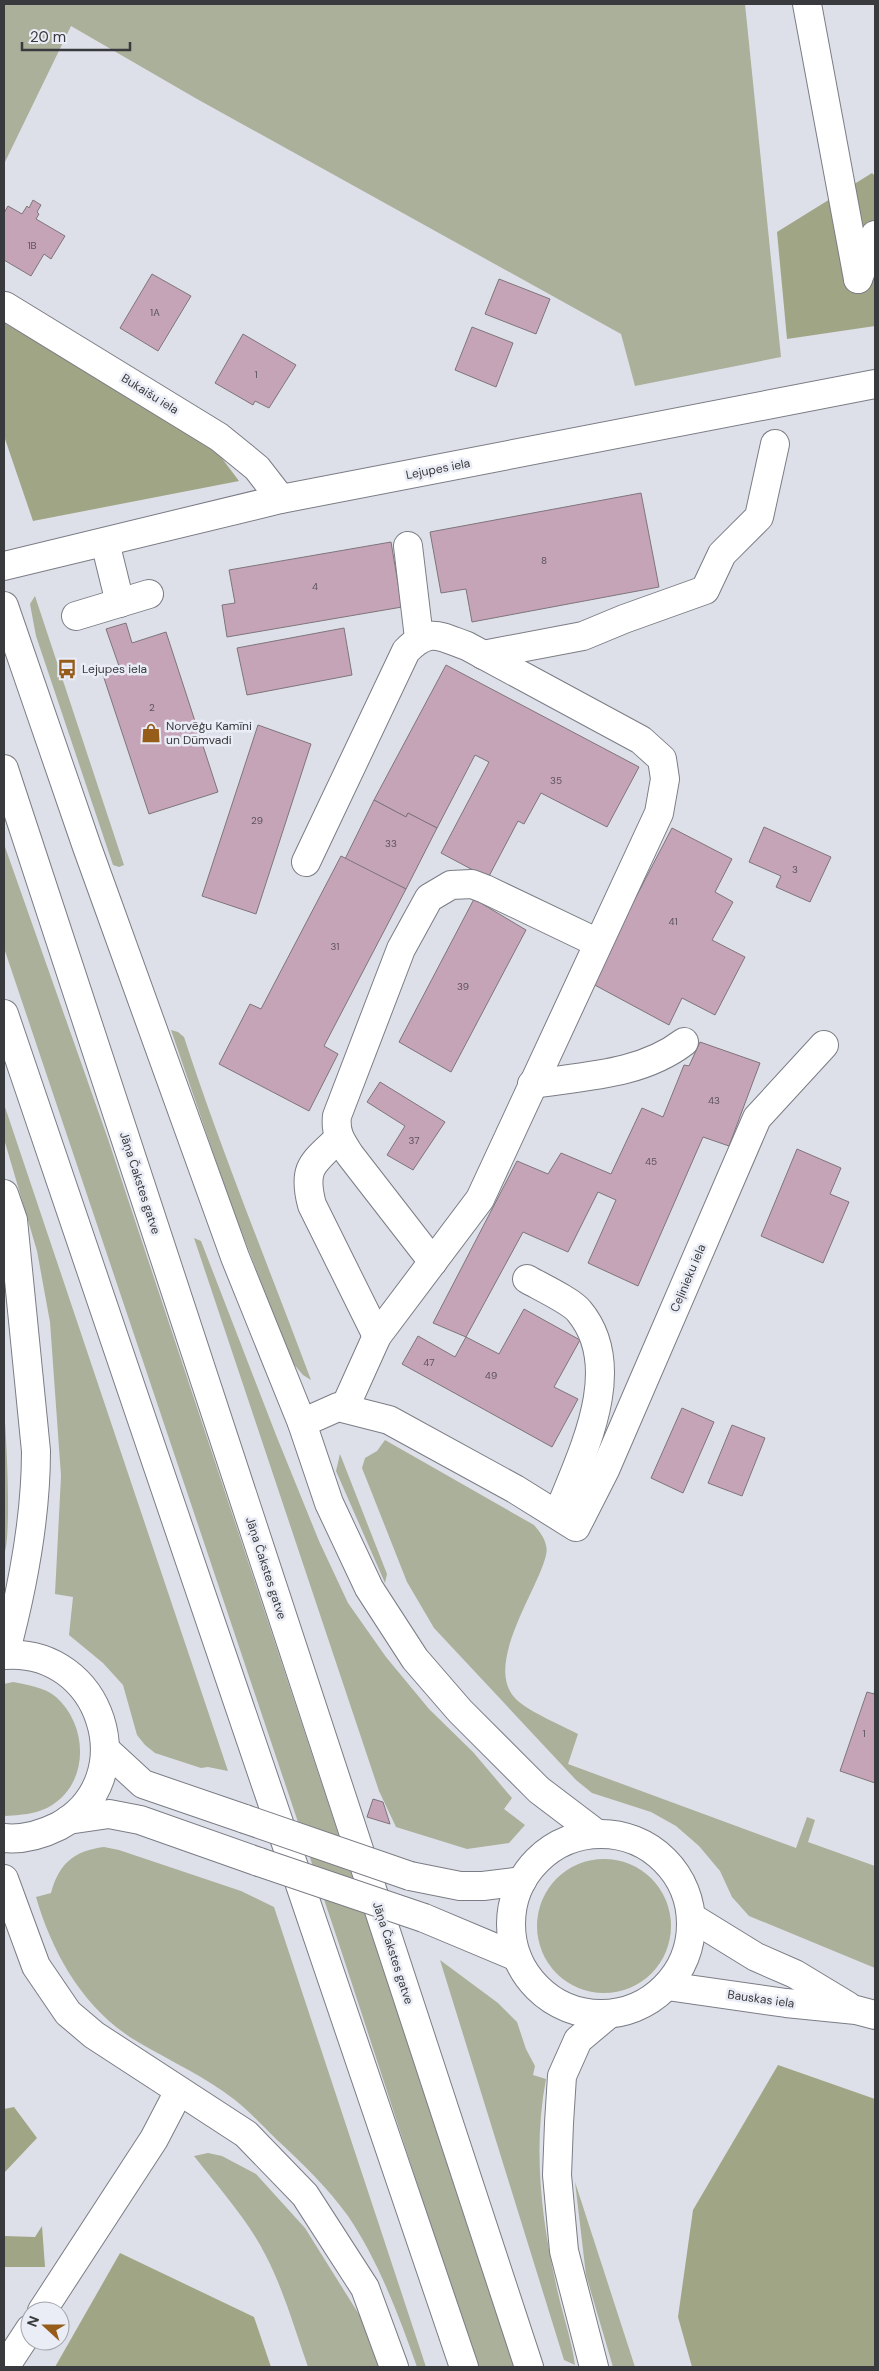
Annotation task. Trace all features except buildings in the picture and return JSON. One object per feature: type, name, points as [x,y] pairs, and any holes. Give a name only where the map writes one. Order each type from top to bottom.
[{"type":"main road","points":[[807,4],[858,279],[875,235]]},
{"type":"main road","name":"Bukaišu iela","points":[[5,306],[219,437],[257,468],[281,499]]},
{"type":"main road","name":"Lejupes iela","points":[[4,566],[281,499],[875,384]]},
{"type":"main road","points":[[483,655],[583,636],[633,615],[705,590],[722,554],[759,517],[775,444]]},
{"type":"main road","points":[[105,542],[120,603]]},
{"type":"main road","points":[[408,546],[419,638]]},
{"type":"main road","points":[[76,616],[149,594]]},
{"type":"main road","points":[[4,606],[87,847],[235,1258],[302,1423],[329,1503],[370,1588],[415,1659],[460,1711],[539,1790],[597,1834]]},
{"type":"main road","points":[[306,862],[406,651],[419,638],[436,635],[467,646],[641,740],[662,759],[665,779],[659,813],[480,1199],[377,1336],[345,1407]]},
{"type":"main road","name":"Jāņa Čakstes gatve","points":[[4,768],[529,2367]]},
{"type":"main road","points":[[433,1262],[339,1138],[336,1127],[340,1107],[401,950],[430,898],[451,885],[472,884],[598,943]]},
{"type":"main road","points":[[4,1014],[464,2367]]},
{"type":"main road","points":[[532,1084],[630,1069],[669,1053],[684,1042]]},
{"type":"main road","name":"Ceļinieku iela","points":[[567,1520],[609,1461],[757,1118],[824,1045]]},
{"type":"main road","points":[[339,1138],[315,1161],[310,1169],[307,1186],[312,1205],[377,1336]]},
{"type":"main road","points":[[4,1194],[13,1220],[36,1450],[32,1530],[5,1654],[28,1655],[42,1659],[68,1672],[84,1688],[96,1706],[105,1748],[100,1776],[88,1800],[68,1820],[44,1833],[17,1839],[4,1838]]},
{"type":"main road","points":[[302,1423],[332,1408],[345,1407],[389,1420],[409,1429],[567,1520],[596,1407],[600,1363],[596,1338],[578,1309],[527,1279]]},
{"type":"main road","points":[[105,1748],[143,1784],[410,1876],[460,1886],[483,1886],[522,1881]]},
{"type":"main road","points":[[68,1820],[110,1814],[140,1820],[424,1918],[517,1957]]},
{"type":"main road","points":[[597,1834],[617,1835],[636,1840],[653,1850],[668,1863],[680,1879],[687,1898],[691,1918],[689,1942],[684,1958],[667,1986],[650,2000],[630,2009],[609,2014],[586,2013],[564,2006],[544,1994],[527,1977],[517,1957],[510,1931],[512,1905],[522,1881],[540,1856],[566,1840],[597,1834]]},
{"type":"main road","points":[[4,1879],[36,1966],[68,2013],[94,2035],[246,2134],[305,2195],[365,2288],[394,2367]]},
{"type":"main road","name":"Bauskas iela","points":[[691,1918],[756,1957],[795,1974],[866,2013]]},
{"type":"main road","name":"Bauskas iela","points":[[667,1986],[866,2013]]},
{"type":"main road","points":[[594,2367],[564,2251],[557,2175],[558,2123],[562,2076],[578,2040],[609,2014]]},
{"type":"main road","points":[[49,2301],[154,2139],[179,2091]]},
{"type":"main road","points":[[5,2367],[20,2344]]},
{"type":"green space","points":[[4,4],[745,4],[781,357],[635,386],[621,334],[197,99],[71,26],[4,164]]},
{"type":"green space","points":[[872,173],[875,176],[875,326],[787,339],[777,232]]},
{"type":"green space","points":[[4,323],[209,441],[239,481],[33,521],[4,436]]},
{"type":"green space","points":[[35,596],[124,865],[119,867],[113,865],[36,636],[30,604]]},
{"type":"green space","points":[[4,844],[108,1139],[515,2367],[477,2367],[337,1938],[4,948]]},
{"type":"green space","points":[[171,1030],[178,1032],[184,1037],[230,1166],[311,1380],[303,1375],[292,1362],[230,1202]]},
{"type":"green space","points":[[4,1104],[228,1771],[208,1767],[201,1768],[155,1753],[145,1745],[137,1735],[123,1685],[103,1663],[69,1635],[73,1597],[55,1594],[61,1476],[50,1322],[37,1251],[4,1139]]},
{"type":"green space","points":[[194,1238],[201,1241],[319,1541],[348,1603],[386,1657],[429,1709],[473,1752],[512,1798],[504,1809],[525,1825],[509,1843],[467,1849],[396,1827],[379,1791]]},
{"type":"green space","points":[[4,1408],[8,1528],[4,1554]]},
{"type":"green space","points":[[385,1440],[534,1525],[542,1535],[547,1551],[546,1555],[515,1630],[508,1650],[505,1670],[508,1687],[518,1701],[578,1734],[568,1764],[796,1848],[807,1817],[815,1820],[808,1842],[875,1866],[875,1968],[749,1916],[732,1897],[720,1871],[699,1846],[676,1826],[651,1812],[592,1793],[576,1780],[434,1628],[407,1582],[362,1468],[365,1458],[377,1451]]},
{"type":"green space","points":[[340,1454],[387,1574],[385,1583],[336,1471]]},
{"type":"green space","points":[[13,1682],[30,1685],[56,1697],[67,1709],[75,1723],[80,1755],[77,1771],[71,1785],[61,1798],[47,1808],[37,1812],[6,1816],[4,1815],[4,1684]]},
{"type":"green space","points":[[104,1847],[119,1850],[241,1891],[274,1907],[426,2367],[417,2367],[379,2271],[348,2216],[323,2186],[235,2100],[212,2084],[138,2042],[119,2029],[86,1997],[73,1979],[52,1940],[36,1897],[51,1893],[58,1874],[69,1861],[84,1852]]},
{"type":"green space","points":[[604,1859],[630,1864],[651,1879],[666,1900],[671,1926],[666,1952],[651,1973],[630,1988],[604,1993],[578,1988],[557,1973],[542,1952],[537,1926],[542,1900],[557,1879],[578,1864]]},
{"type":"green space","points":[[440,1960],[498,2003],[517,2022],[526,2049],[535,2066],[533,2075],[546,2079],[540,2130],[540,2182],[546,2233],[575,2365],[564,2360]]},
{"type":"green space","points":[[778,2065],[875,2099],[875,2367],[692,2367],[678,2317],[693,2210]]},
{"type":"green space","points":[[14,2107],[37,2138],[4,2173],[4,2109]]},
{"type":"green space","points":[[208,2153],[222,2156],[256,2174],[305,2228],[365,2324],[382,2367],[308,2367],[284,2297],[259,2243],[242,2217],[194,2156]]},
{"type":"green space","points":[[575,2182],[635,2367],[613,2367],[586,2275]]},
{"type":"green space","points":[[42,2226],[45,2267],[4,2267],[4,2236],[35,2237]]},
{"type":"green space","points":[[120,2253],[254,2317],[271,2367],[55,2367],[64,2351],[70,2351],[70,2341]]},
{"type":"place","name":"Lejupes iela","points":[[67,669]]},
{"type":"place","name":"Norvēģu Kamīni un Dūmvadi","points":[[151,733]]}]
